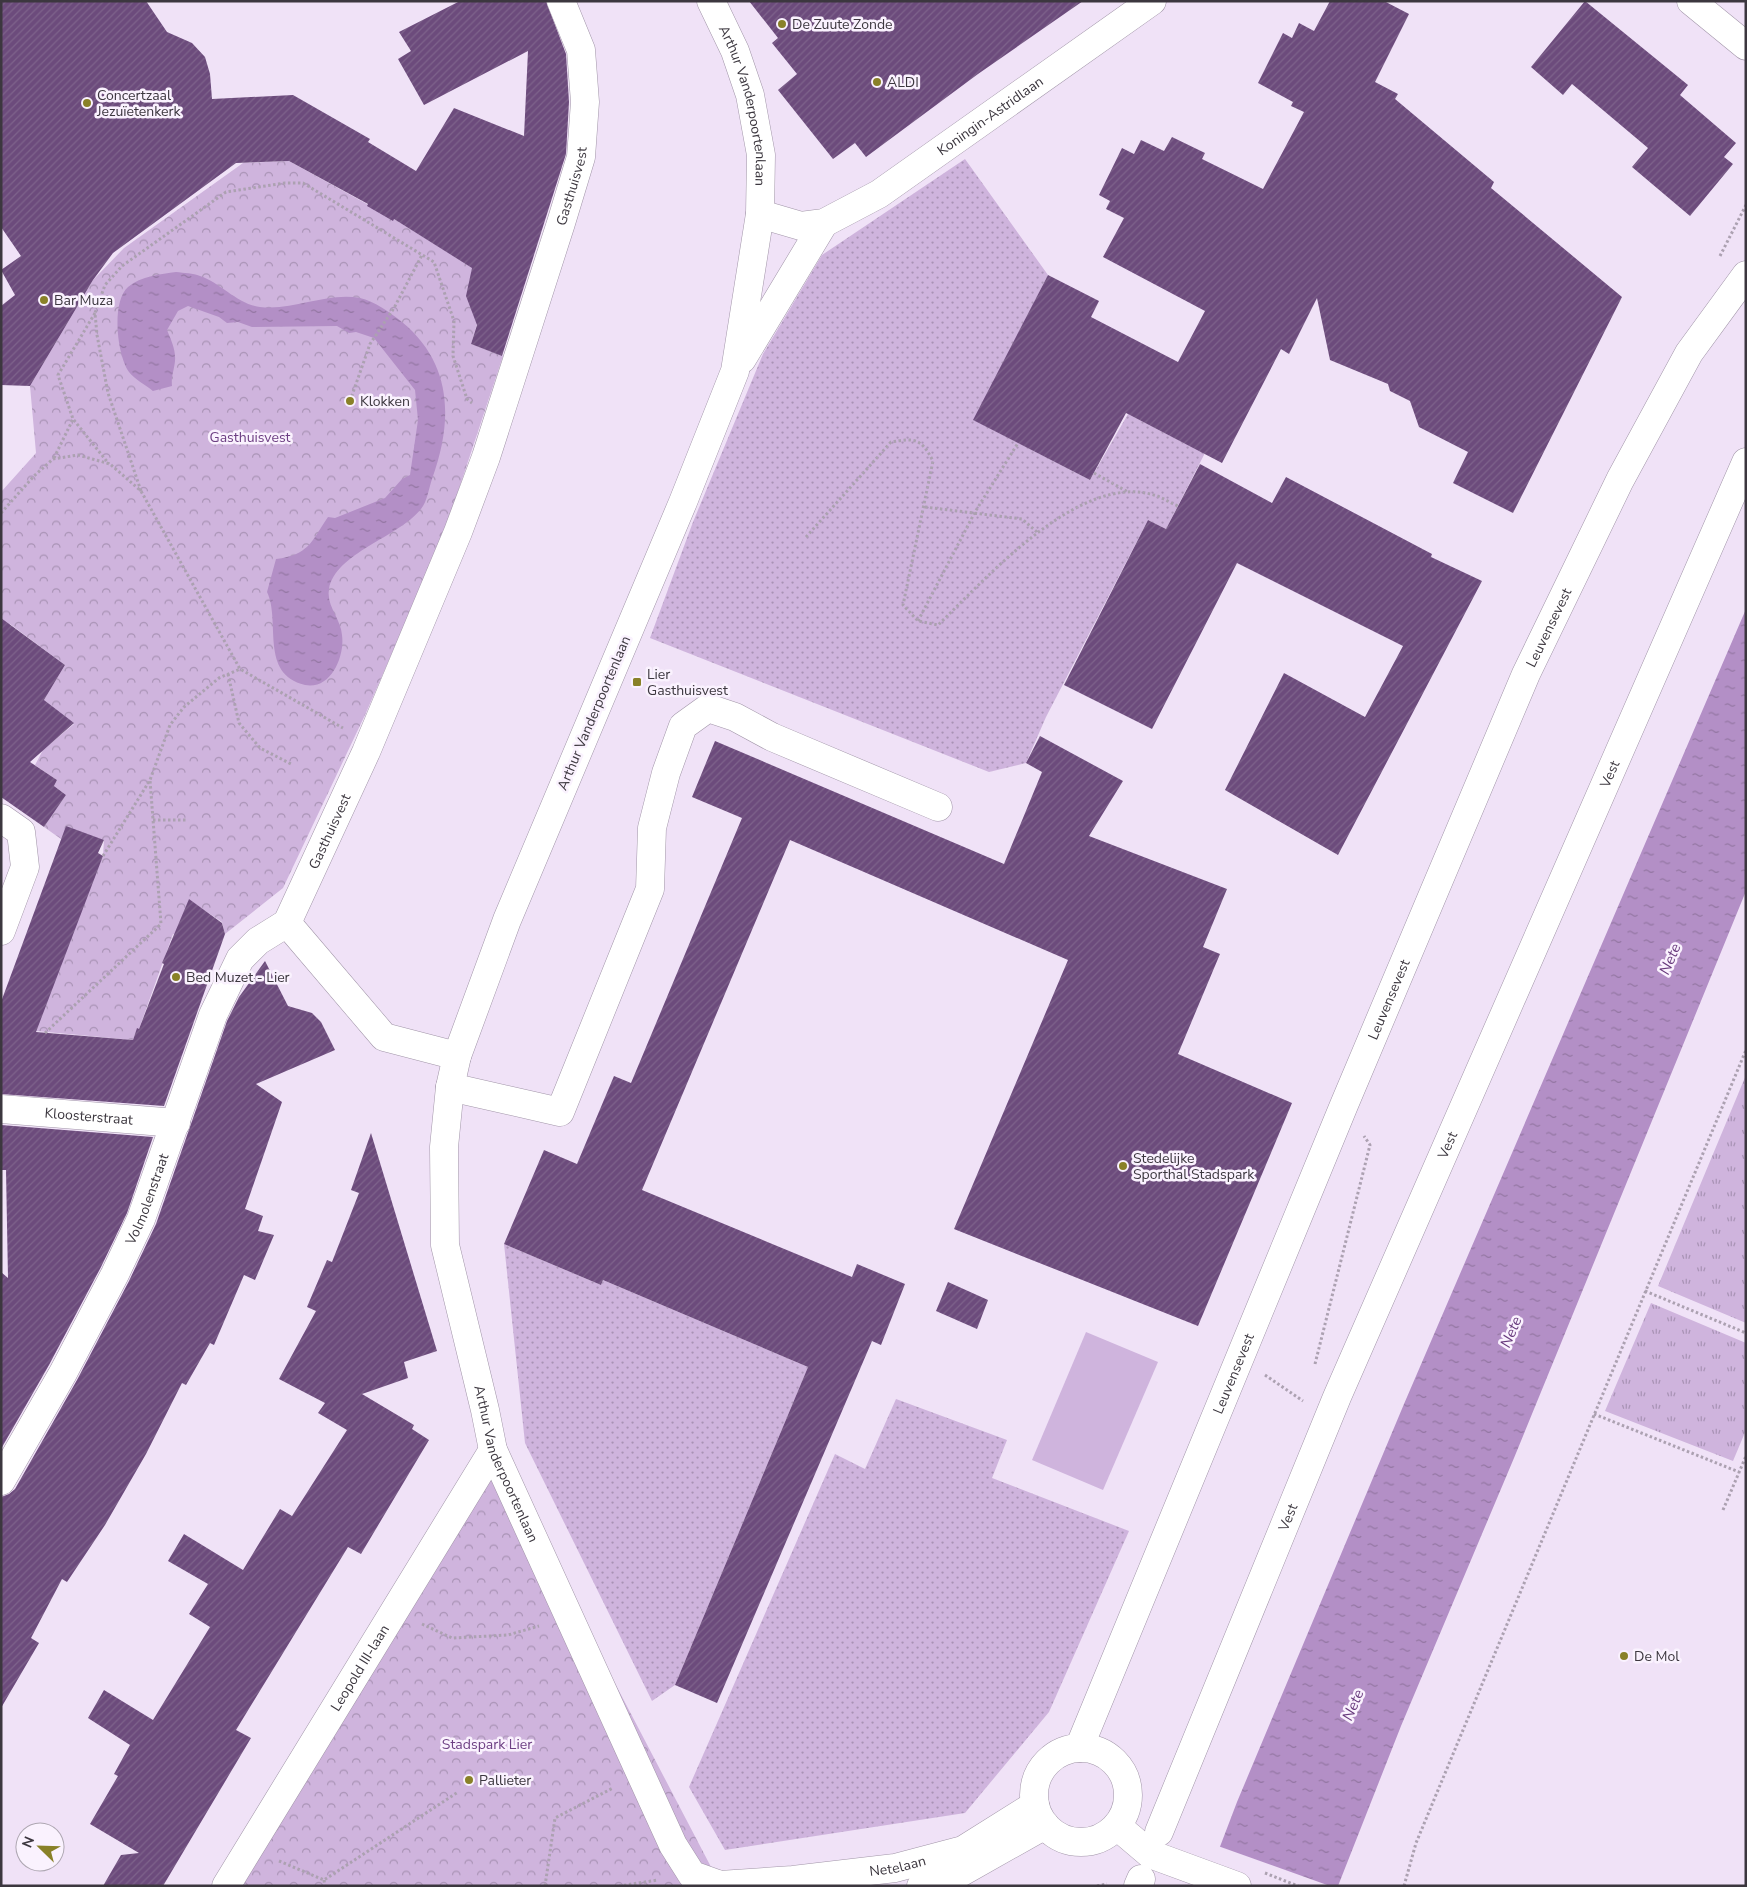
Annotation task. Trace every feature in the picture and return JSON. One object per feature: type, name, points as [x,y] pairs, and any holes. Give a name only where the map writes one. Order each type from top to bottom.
[{"type":"street","name":"Gasthuisvest","points":[[287,923],[369,744],[458,532],[499,417],[580,157],[585,102],[581,50],[561,1]]},
{"type":"street","name":"Arthur Vanderpoortenlaan","points":[[711,1],[735,51],[750,95],[761,155],[760,214],[735,371]]},
{"type":"street","name":"Koningin-Astridlaan","points":[[824,223],[879,194],[1152,1]]},
{"type":"street","points":[[1691,1],[1746,46]]},
{"type":"street","points":[[760,214],[802,226],[824,223]]},
{"type":"street","name":"Arthur Vanderpoortenlaan","points":[[673,1845],[493,1450],[445,1245],[444,1147],[450,1087],[457,1056],[507,920],[680,509],[735,371],[824,223]]},
{"type":"street","name":"Leuvensevest","points":[[1079,1748],[1344,1105],[1526,674],[1620,480],[1689,353],[1746,275]]},
{"type":"street","name":"Vest","points":[[1158,1832],[1337,1397],[1746,462]]},
{"type":"street","points":[[450,1087],[560,1112],[650,889],[652,828],[666,773],[683,726],[708,708],[735,717],[772,737],[938,807]]},
{"type":"street","points":[[1,818],[21,832],[25,867],[1,932]]},
{"type":"street","points":[[287,923],[384,1037],[457,1056]]},
{"type":"street","name":"Volmolenstraat","points":[[1,1481],[63,1374],[141,1219],[213,1015],[240,959],[258,941],[287,923]]},
{"type":"street","name":"Kloosterstraat","points":[[1,1109],[176,1122]]},
{"type":"street","name":"Leopold III-laan","points":[[226,1886],[493,1450]]},
{"type":"street","points":[[1079,1748],[1101,1751],[1114,1760],[1125,1776],[1129,1792],[1125,1815],[1117,1826],[1104,1837],[1090,1842],[1076,1842],[1062,1838],[1040,1815],[1035,1785],[1045,1764],[1052,1757],[1067,1750],[1079,1748]]},
{"type":"street","name":"Netelaan","points":[[673,1845],[692,1874],[720,1885],[802,1879],[895,1868],[962,1850],[1040,1815]]},
{"type":"street","name":"Netelaan","points":[[921,1886],[958,1874],[1040,1815]]},
{"type":"street","points":[[1117,1826],[1150,1854],[1237,1886]]},
{"type":"path","points":[[141,491],[110,464],[72,420],[58,375],[95,313],[105,285],[122,266],[226,192],[285,183],[304,184],[434,262],[454,321],[453,356],[467,399],[484,413],[499,417]]},
{"type":"path","points":[[350,401],[370,344],[394,308],[422,255]]},
{"type":"path","points":[[95,313],[108,393],[141,491],[240,669],[369,744]]},
{"type":"path","points":[[1,513],[34,476],[53,459],[72,420]]},
{"type":"path","points":[[806,537],[891,442],[911,439],[925,446],[933,461],[925,507],[903,605],[918,621],[938,625],[1038,532],[1089,500],[1129,492],[1154,494],[1178,506]]},
{"type":"path","points":[[918,621],[975,512],[1018,443]]},
{"type":"path","points":[[53,459],[78,455],[110,464]]},
{"type":"path","points":[[1094,473],[1129,492]]},
{"type":"path","points":[[925,507],[1022,519],[1038,532]]},
{"type":"path","points":[[103,856],[150,780],[170,725],[184,707],[219,678],[240,669]]},
{"type":"path","points":[[228,674],[239,724],[260,748],[292,765]]},
{"type":"path","points":[[46,1033],[161,924],[150,780]]},
{"type":"path","points":[[153,820],[186,820]]},
{"type":"path","points":[[1404,1886],[1416,1843],[1746,1050]]},
{"type":"path","points":[[1312,1374],[1370,1145],[1344,1105]]},
{"type":"path","points":[[1645,1291],[1746,1333]]},
{"type":"path","points":[[1240,1357],[1305,1402],[1308,1393]]},
{"type":"path","points":[[1594,1414],[1739,1472]]},
{"type":"path","points":[[1723,1510],[1746,1456]]},
{"type":"path","points":[[424,1615],[419,1623],[452,1638],[508,1635],[540,1625]]},
{"type":"path","points":[[537,1616],[545,1634]]},
{"type":"path","points":[[545,1886],[555,1818],[617,1786]]},
{"type":"path","points":[[324,1880],[458,1792]]},
{"type":"path","points":[[274,1870],[284,1853]]},
{"type":"path","points":[[279,1862],[324,1880]]},
{"type":"path","points":[[619,1886],[661,1880],[658,1871]]},
{"type":"path","points":[[324,1880],[325,1886]]},
{"type":"green space","points":[[965,159],[1048,275],[974,420],[1090,480],[1128,414],[1184,443],[1206,451],[1166,529],[1148,520],[1046,717],[1026,763],[989,772],[650,638],[693,522],[763,354],[822,255]]},
{"type":"green space","name":"Gasthuisvest","points":[[289,161],[394,219],[478,271],[477,324],[471,344],[503,356],[444,534],[365,715],[283,888],[225,934],[222,922],[189,900],[175,935],[173,934],[139,1029],[137,1029],[133,1040],[36,1031],[31,1028],[103,856],[104,840],[61,839],[44,827],[66,795],[54,786],[57,780],[35,765],[43,750],[74,724],[44,700],[65,665],[10,624],[1,635],[1,492],[36,453],[30,386],[93,280],[124,248],[243,163]]},
{"type":"green space","points":[[1746,1075],[1746,1323],[1658,1286]]},
{"type":"green space","points":[[504,1244],[601,1285],[603,1280],[808,1367],[675,1685],[652,1701],[525,1443]]},
{"type":"green space","points":[[1651,1303],[1746,1343],[1746,1430],[1733,1461],[1605,1411]]},
{"type":"green space","points":[[1086,1332],[1158,1362],[1103,1490],[1032,1460]]},
{"type":"green space","points":[[896,1399],[1007,1440],[992,1478],[1129,1531],[1049,1712],[965,1813],[725,1850],[689,1787],[835,1454],[865,1469]]},
{"type":"green space","name":"Stadspark Lier","points":[[493,1450],[721,1886],[241,1886]]},
{"type":"water","points":[[176,272],[208,279],[236,298],[260,307],[273,308],[335,297],[360,298],[377,305],[393,315],[419,338],[431,356],[439,375],[444,394],[443,436],[439,457],[425,503],[411,519],[355,555],[334,576],[329,589],[329,595],[341,629],[341,652],[329,677],[314,685],[305,685],[291,679],[282,670],[276,658],[271,604],[267,592],[276,559],[302,551],[313,540],[328,517],[335,518],[385,498],[402,479],[410,475],[418,420],[415,390],[374,338],[356,332],[349,333],[337,326],[252,327],[238,322],[227,323],[219,317],[188,306],[178,311],[167,330],[175,353],[172,386],[153,391],[131,375],[121,354],[118,329],[119,304],[123,294],[133,283],[151,276]]},
{"type":"water","name":"Nete","points":[[1746,609],[1746,891],[1514,1458],[1401,1726],[1338,1886],[1205,1886],[1237,1802],[1404,1404]]},
{"type":"pier","points":[[1218,1846],[1330,1886],[1202,1886]]},
{"type":"building","points":[[1,1],[146,1],[167,32],[192,43],[205,57],[210,74],[212,99],[293,95],[370,139],[368,142],[416,171],[454,108],[524,136],[528,51],[424,105],[398,59],[411,51],[399,32],[460,1],[546,1],[566,54],[569,102],[566,154],[502,356],[471,344],[477,325],[466,296],[472,268],[394,219],[393,221],[367,206],[368,204],[289,161],[236,163],[113,253],[93,280],[30,386],[1,385],[1,306],[15,295],[1,270],[21,256],[1,227]]},
{"type":"building","name":"ALDI","points":[[749,1],[1083,1],[978,74],[866,157],[855,143],[833,159],[778,90],[797,74],[772,43],[778,38]]},
{"type":"building","points":[[1330,1],[1384,1],[1409,14],[1375,82],[1398,94],[1395,99],[1494,182],[1491,188],[1622,297],[1513,513],[1453,483],[1468,452],[1419,427],[1410,401],[1390,391],[1388,384],[1330,360],[1317,298],[1289,354],[1281,349],[1222,463],[1126,413],[1090,480],[973,420],[1048,275],[1099,301],[1091,317],[1178,362],[1205,311],[1103,257],[1124,218],[1106,209],[1110,201],[1099,195],[1122,148],[1134,154],[1141,140],[1164,151],[1172,137],[1205,153],[1202,159],[1263,189],[1304,112],[1291,106],[1293,102],[1258,83],[1283,33],[1292,38],[1299,23],[1314,31]]},
{"type":"building","points":[[1585,1],[1688,85],[1680,95],[1736,143],[1724,157],[1733,164],[1690,216],[1632,167],[1648,148],[1572,84],[1563,95],[1531,67]]},
{"type":"building","points":[[1200,464],[1272,503],[1286,477],[1432,554],[1431,557],[1482,581],[1338,855],[1225,790],[1284,673],[1365,717],[1403,646],[1237,563],[1152,729],[1064,685],[1148,520],[1166,529]]},
{"type":"building","points":[[1,618],[65,665],[44,700],[74,723],[30,762],[57,780],[54,786],[66,795],[44,827],[1,797]]},
{"type":"building","points":[[1040,736],[1123,781],[1089,836],[1227,889],[1203,947],[1220,954],[1178,1054],[1292,1103],[1198,1326],[954,1229],[1068,960],[790,840],[642,1190],[852,1277],[857,1264],[905,1284],[881,1345],[872,1341],[717,1703],[675,1685],[808,1367],[603,1280],[601,1285],[504,1244],[544,1150],[577,1164],[614,1076],[631,1083],[742,818],[692,797],[715,741],[1004,864],[1042,772],[1026,763]]},
{"type":"building","points":[[66,826],[104,840],[98,853],[103,856],[36,1032],[133,1040],[137,1028],[139,1029],[164,964],[162,963],[189,899],[222,923],[225,934],[164,1106],[1,1094],[1,1002]]},
{"type":"building","points":[[265,961],[288,1006],[312,1013],[321,1022],[335,1050],[256,1084],[282,1102],[245,1209],[263,1216],[258,1231],[274,1235],[255,1280],[244,1275],[214,1345],[210,1343],[186,1385],[182,1383],[146,1454],[105,1525],[67,1582],[62,1579],[31,1638],[39,1643],[1,1708],[1,1497],[15,1489],[77,1380],[129,1281],[156,1224],[227,1021],[239,997]]},
{"type":"building","points":[[1,1125],[153,1137],[127,1213],[101,1267],[49,1365],[1,1449],[1,1272],[8,1278],[6,1170],[1,1170]]},
{"type":"building","points":[[371,1133],[437,1351],[404,1362],[408,1378],[362,1394],[414,1425],[412,1429],[429,1440],[361,1554],[348,1547],[236,1730],[251,1738],[163,1886],[103,1886],[121,1855],[139,1853],[90,1824],[118,1776],[114,1774],[130,1745],[88,1718],[104,1690],[153,1720],[210,1627],[189,1614],[208,1584],[168,1561],[184,1534],[243,1570],[280,1509],[292,1516],[347,1430],[318,1413],[325,1403],[279,1379],[316,1311],[307,1307],[327,1260],[332,1262],[359,1193],[351,1190]]},
{"type":"building","points":[[948,1282],[988,1300],[977,1329],[936,1311]]},
{"type":"place","name":"De Zuute Zonde","points":[[782,24]]},
{"type":"place","name":"ALDI","points":[[877,82]]},
{"type":"place","name":"Concertzaal Jezuïetenkerk","points":[[87,103]]},
{"type":"place","name":"Bar Muza","points":[[44,300]]},
{"type":"place","name":"Klokken","points":[[350,401]]},
{"type":"place","name":"Lier Gasthuisvest","points":[[637,682]]},
{"type":"place","name":"Bed Muzet - Lier","points":[[176,977]]},
{"type":"place","name":"Stedelijke Sporthal Stadspark","points":[[1123,1166]]},
{"type":"place","name":"De Mol","points":[[1624,1656]]},
{"type":"place","name":"Pallieter","points":[[469,1780]]}]
